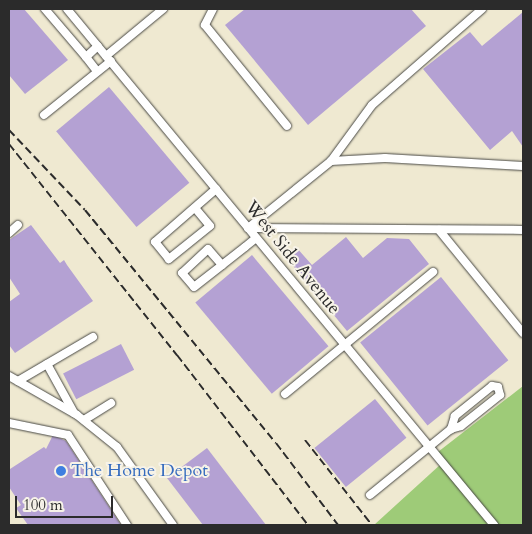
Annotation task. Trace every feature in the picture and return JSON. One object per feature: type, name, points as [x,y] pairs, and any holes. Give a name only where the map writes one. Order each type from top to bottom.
[{"type":"street","points":[[45,9],[97,72]]},
{"type":"street","name":"West Side Avenue","points":[[67,9],[494,525]]},
{"type":"street","points":[[44,115],[97,72],[109,58],[163,9]]},
{"type":"street","points":[[213,9],[205,25],[287,126]]},
{"type":"street","points":[[248,228],[331,161],[372,105],[482,9]]},
{"type":"street","points":[[86,57],[98,46]]},
{"type":"street","points":[[331,161],[385,158],[523,166]]},
{"type":"street","points":[[195,208],[210,226],[169,259],[155,242],[216,189]]},
{"type":"street","points":[[9,233],[18,225]]},
{"type":"street","points":[[248,228],[523,230]]},
{"type":"street","points":[[439,230],[523,333]]},
{"type":"street","points":[[222,266],[208,249],[182,273],[194,287],[222,266],[256,238]]},
{"type":"street","points":[[285,394],[433,272]]},
{"type":"street","points":[[18,381],[93,337]]},
{"type":"street","points":[[47,364],[74,413]]},
{"type":"street","points":[[9,376],[74,413],[118,446],[173,525]]},
{"type":"street","points":[[370,495],[430,449],[451,429],[461,426],[500,395],[498,387],[492,386],[455,416],[451,429]]},
{"type":"street","points":[[84,420],[111,403]]},
{"type":"street","points":[[9,423],[68,435],[127,525]]},
{"type":"green space","points":[[523,386],[523,525],[374,525],[441,464],[434,455]]},
{"type":"building","points":[[9,9],[24,9],[68,60],[25,94],[9,75]]},
{"type":"building","points":[[245,9],[411,9],[426,26],[308,125],[225,25]]},
{"type":"building","points":[[523,12],[523,147],[512,131],[490,150],[423,69],[470,32],[482,46]]},
{"type":"building","points":[[109,87],[189,183],[136,227],[56,131]]},
{"type":"building","points":[[31,225],[60,263],[64,260],[93,301],[15,353],[9,345],[9,302],[20,294],[9,277],[9,240]]},
{"type":"building","points":[[346,237],[363,258],[387,238],[409,239],[429,264],[347,331],[285,256],[296,247],[312,265]]},
{"type":"building","points":[[252,255],[328,346],[272,394],[195,303]]},
{"type":"building","points":[[441,277],[508,360],[428,426],[360,342]]},
{"type":"building","points":[[121,344],[134,370],[76,399],[63,374]]},
{"type":"building","points":[[375,399],[406,438],[346,487],[314,448]]},
{"type":"building","name":"The Home Depot","points":[[53,435],[66,441],[121,525],[28,525],[16,508],[21,505],[9,487],[9,467],[10,469],[44,447],[46,449]]},
{"type":"building","points":[[207,448],[266,525],[203,525],[167,478]]},
{"type":"railway","points":[[9,130],[85,210],[276,443],[338,525]]},
{"type":"railway","points":[[9,144],[177,355],[308,525]]},
{"type":"railway","points":[[305,440],[372,525]]},
{"type":"place","name":"The Home Depot","points":[[61,471]]}]
